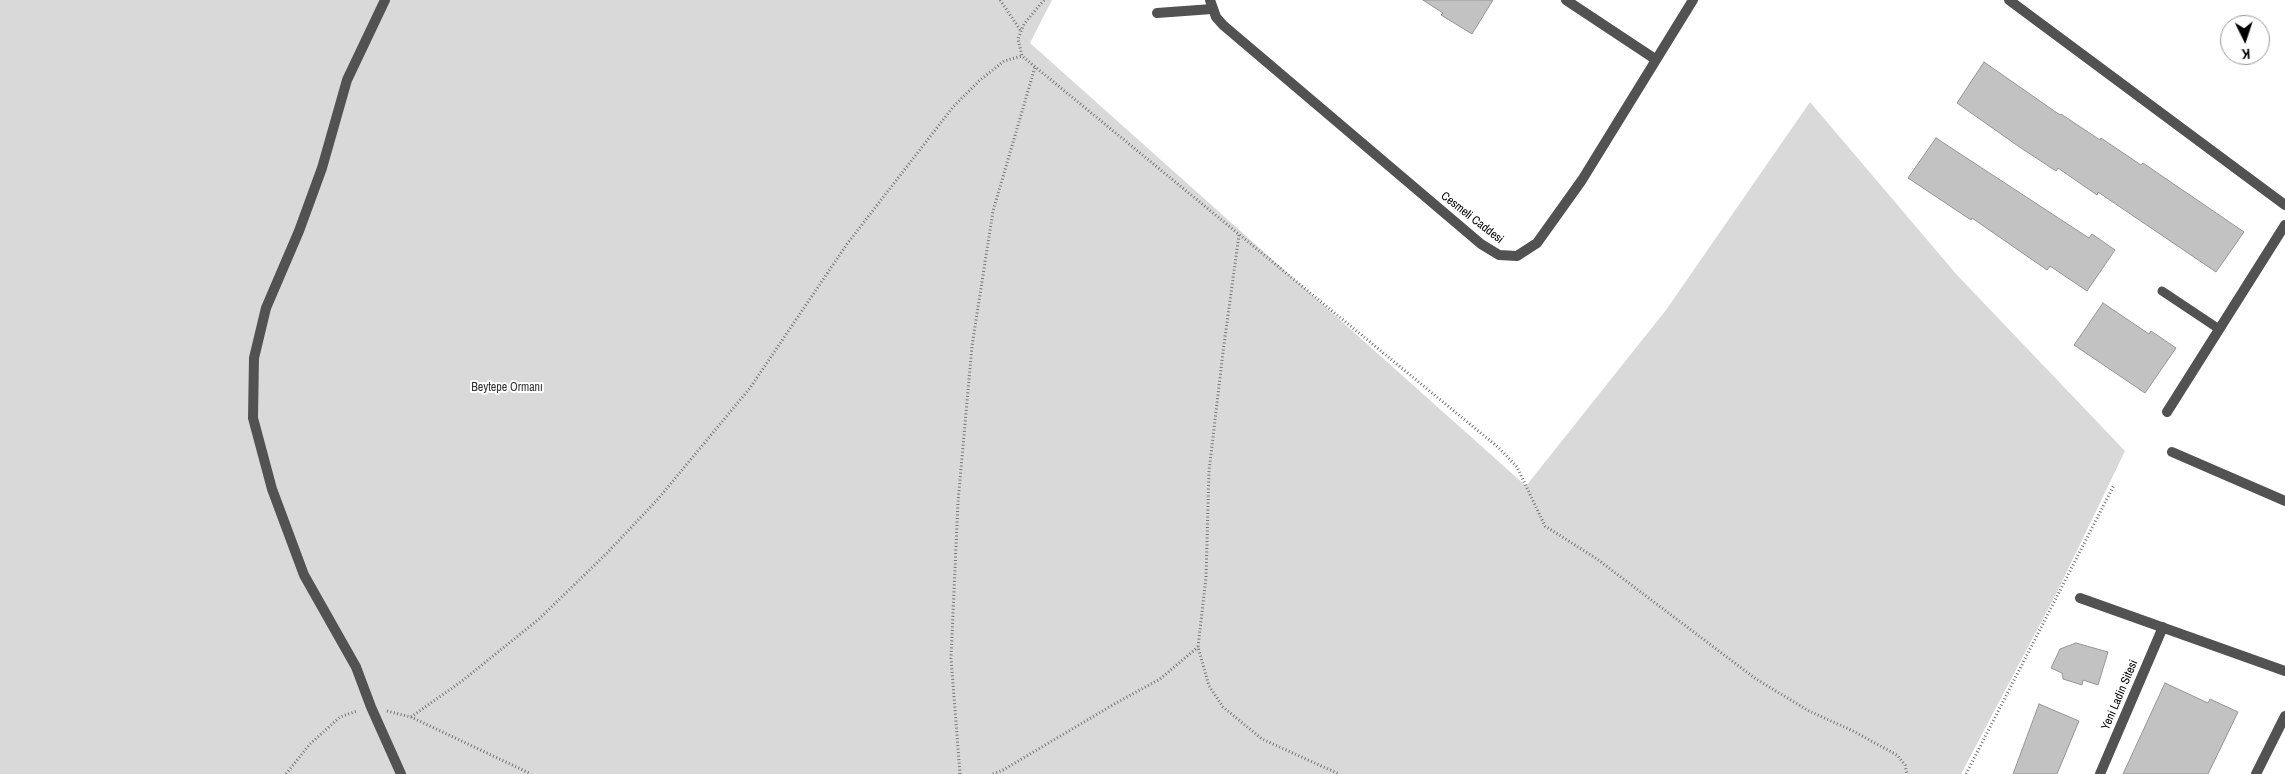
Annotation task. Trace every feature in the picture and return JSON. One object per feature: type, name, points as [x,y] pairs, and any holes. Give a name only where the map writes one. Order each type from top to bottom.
[{"type":"street","points":[[385,0],[347,80],[322,168],[299,231],[266,308],[254,358],[253,418],[272,489],[304,574],[356,666],[371,707],[401,774]]},
{"type":"street","points":[[1566,0],[1655,59]]},
{"type":"street","name":"Cesmeli Caddesi","points":[[1211,4],[1223,25],[1481,244],[1499,255],[1517,256],[1537,243],[1582,180],[1693,0]]},
{"type":"street","points":[[2009,0],[2285,205]]},
{"type":"street","points":[[1157,13],[1211,4]]},
{"type":"street","points":[[2167,412],[2285,225]]},
{"type":"street","points":[[2172,452],[2285,501]]},
{"type":"street","points":[[2080,598],[2285,671]]},
{"type":"street","name":"Yeni Ladin Sitesi","points":[[2100,774],[2163,627]]},
{"type":"street","points":[[2256,774],[2285,716]]},
{"type":"lane","points":[[2162,291],[2219,329]]},
{"type":"path","points":[[1000,0],[1022,31]]},
{"type":"path","points":[[1044,0],[1024,24],[1018,39],[1022,56],[1498,448],[1517,467],[1545,526],[1597,559],[1756,679],[1809,711],[1853,731],[1897,755],[1905,765],[1907,774]]},
{"type":"path","points":[[411,717],[462,681],[539,619],[607,553],[658,499],[750,388],[847,244],[953,107],[979,81],[1004,61],[1022,56]]},
{"type":"path","points":[[960,774],[951,658],[958,502],[972,346],[993,211],[1035,67]]},
{"type":"path","points":[[1239,235],[1222,352],[1210,461],[1206,578],[1198,647],[1209,686],[1223,707],[1262,739],[1339,774]]},
{"type":"path","points":[[1966,774],[2114,485]]},
{"type":"path","points":[[993,774],[1160,679],[1198,647]]},
{"type":"path","points":[[286,774],[310,744],[340,717],[371,707],[411,717],[531,774]]},
{"type":"green space","name":"Beytepe Ormanı","points":[[0,0],[1052,0],[1030,43],[1526,486],[1666,310],[1810,102],[1957,275],[2125,451],[2057,592],[1961,774],[0,774]]},
{"type":"building","points":[[1423,0],[1493,0],[1472,34],[1441,15],[1443,13]]},
{"type":"building","points":[[1984,62],[2060,115],[2100,140],[2101,138],[2141,165],[2143,163],[2244,232],[2216,272],[2098,192],[2097,195],[2058,168],[2056,171],[1957,103]]},
{"type":"building","points":[[1936,138],[2089,238],[2092,234],[2115,250],[2087,291],[2050,266],[2047,270],[1972,218],[1971,220],[1908,178]]},
{"type":"building","points":[[2103,303],[2149,334],[2151,331],[2176,348],[2145,393],[2074,345]]},
{"type":"building","points":[[2076,643],[2108,652],[2098,685],[2083,680],[2082,685],[2063,679],[2062,673],[2051,668],[2060,649]]},
{"type":"building","points":[[2165,683],[2208,703],[2210,699],[2238,712],[2208,774],[2123,774]]},
{"type":"building","points":[[2039,704],[2079,721],[2057,774],[2013,774]]}]
